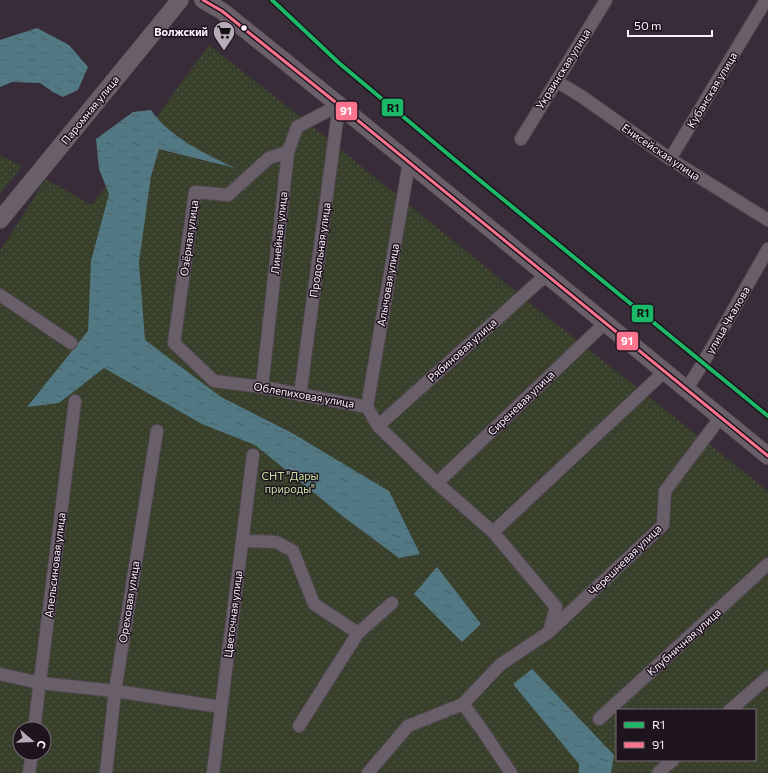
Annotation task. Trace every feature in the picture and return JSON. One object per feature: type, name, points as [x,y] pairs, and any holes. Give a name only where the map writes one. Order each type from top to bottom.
[{"type":"street","name":"Паромная улица","points":[[0,220],[180,0]]},
{"type":"street","points":[[203,0],[222,11],[339,105],[768,456]]},
{"type":"street","name":"Украинская улица","points":[[521,138],[606,0]]},
{"type":"street","name":"Кубанская улица","points":[[670,159],[766,0]]},
{"type":"street","name":"Енисейская улица","points":[[556,81],[581,96],[670,159],[768,220]]},
{"type":"street","name":"Линейная улица","points":[[262,387],[288,152],[297,127],[339,105]]},
{"type":"street","name":"Продольная улица","points":[[300,395],[339,105]]},
{"type":"street","name":"Озёрная улица","points":[[174,343],[195,192],[228,194],[269,158],[288,152]]},
{"type":"street","name":"Алычовая улица","points":[[367,407],[409,162]]},
{"type":"street","name":"улица Чкалова","points":[[686,390],[768,249]]},
{"type":"street","name":"Рябиновая улица","points":[[378,426],[546,275]]},
{"type":"street","points":[[0,295],[71,343]]},
{"type":"street","name":"Сиреневая улица","points":[[437,482],[605,323]]},
{"type":"street","name":"Облепиховая улица","points":[[174,343],[214,381],[262,387],[367,407],[378,426],[493,532],[556,607],[549,632]]},
{"type":"street","points":[[493,532],[664,372]]},
{"type":"street","name":"Апельсиновая улица","points":[[35,721],[75,401]]},
{"type":"street","name":"Черешневая улица","points":[[463,704],[500,665],[549,632],[663,525],[665,491],[720,418]]},
{"type":"street","name":"Ореховая улица","points":[[106,773],[115,691],[157,431]]},
{"type":"street","name":"Цветочная улица","points":[[213,773],[252,455]]},
{"type":"street","points":[[242,541],[276,542],[293,552],[314,604],[358,633]]},
{"type":"street","name":"Клубничная улица","points":[[599,719],[768,564]]},
{"type":"street","points":[[299,726],[358,633],[392,603]]},
{"type":"street","points":[[0,674],[40,683],[115,691],[221,707]]},
{"type":"street","points":[[731,709],[768,677]]},
{"type":"street","points":[[368,773],[408,726],[463,704],[511,773]]},
{"type":"street","points":[[29,773],[31,761]]},
{"type":"street","points":[[658,773],[672,761]]},
{"type":"green space","name":"СНТ \"Дары природы\"","points":[[209,45],[545,315],[768,491],[768,773],[0,773],[0,251],[45,180],[22,166],[92,205]]},
{"type":"green space","points":[[0,155],[22,166],[0,194]]},
{"type":"water","points":[[37,28],[69,45],[88,67],[78,90],[63,97],[40,83],[12,82],[0,87],[0,40]]},
{"type":"water","points":[[151,110],[159,120],[178,137],[200,151],[235,168],[159,149],[151,176],[139,262],[145,340],[221,397],[292,433],[389,491],[420,554],[399,558],[345,518],[255,445],[202,424],[104,368],[59,403],[27,407],[88,331],[91,261],[109,194],[99,169],[96,139],[133,112]]},
{"type":"water","points":[[437,567],[481,624],[462,642],[414,594]]},
{"type":"water","points":[[532,669],[614,755],[611,773],[579,773],[579,764],[513,684]]},
{"type":"transit line","name":"91","points":[[203,0],[222,11],[339,105],[768,456]]},
{"type":"transit line","name":"R1","points":[[272,0],[339,63],[768,416]]},
{"type":"place","name":"Волжский","points":[[224,52]]}]
